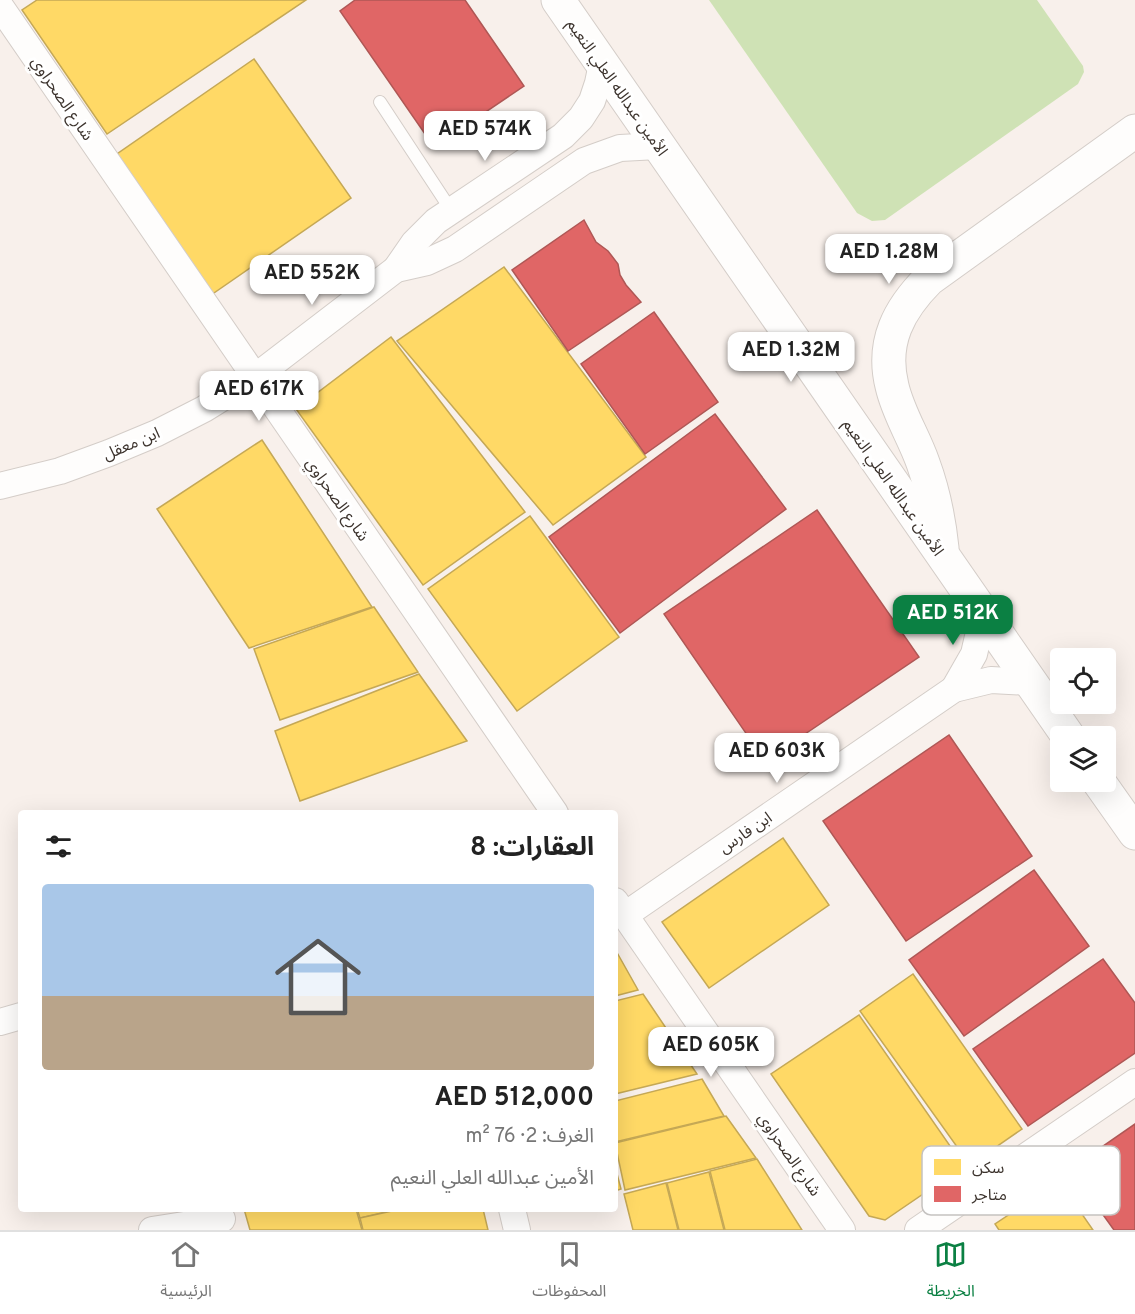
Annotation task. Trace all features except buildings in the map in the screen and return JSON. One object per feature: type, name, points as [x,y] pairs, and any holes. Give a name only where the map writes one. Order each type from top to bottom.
[{"type":"main road","name":"الأمين عبدالله العلي النعيم","points":[[558,0],[1061,726]]},
{"type":"main road","points":[[943,557],[933,495],[925,466],[892,386],[888,363],[891,339],[898,317],[911,297],[929,279],[1135,131]]},
{"type":"main road","points":[[1106,792],[1135,833]]},
{"type":"street","name":"شارع الصحراوي","points":[[0,6],[553,810]]},
{"type":"street","name":"ابن معقل","points":[[0,486],[60,471],[157,433],[204,409],[255,378],[396,269],[414,243],[430,226],[563,136],[581,118],[592,101],[602,64]]},
{"type":"street","points":[[563,136],[558,155],[562,163],[579,164]]},
{"type":"street","name":"ابن معقل","points":[[396,269],[442,256],[579,164],[602,153],[620,148],[658,146]]},
{"type":"street","points":[[525,161],[542,160],[547,168],[542,189]]},
{"type":"street","points":[[954,689],[974,654],[983,615]]},
{"type":"street","points":[[954,689],[991,680],[1029,682]]},
{"type":"street","name":"ابن فارس","points":[[620,908],[954,689]]},
{"type":"street","name":"شارع الصحراوي","points":[[620,908],[842,1230]]},
{"type":"street","points":[[0,1022],[18,1017]]},
{"type":"street","points":[[1041,1146],[1135,1082]]},
{"type":"street","points":[[513,1212],[517,1230]]},
{"type":"street","points":[[918,1230],[940,1215]]},
{"type":"street","points":[[152,1230],[222,1219]]},
{"type":"lane","points":[[380,102],[451,210]]},
{"type":"green space","points":[[709,0],[1037,0],[1083,66],[1084,72],[1078,84],[885,220],[872,221],[857,213]]}]
